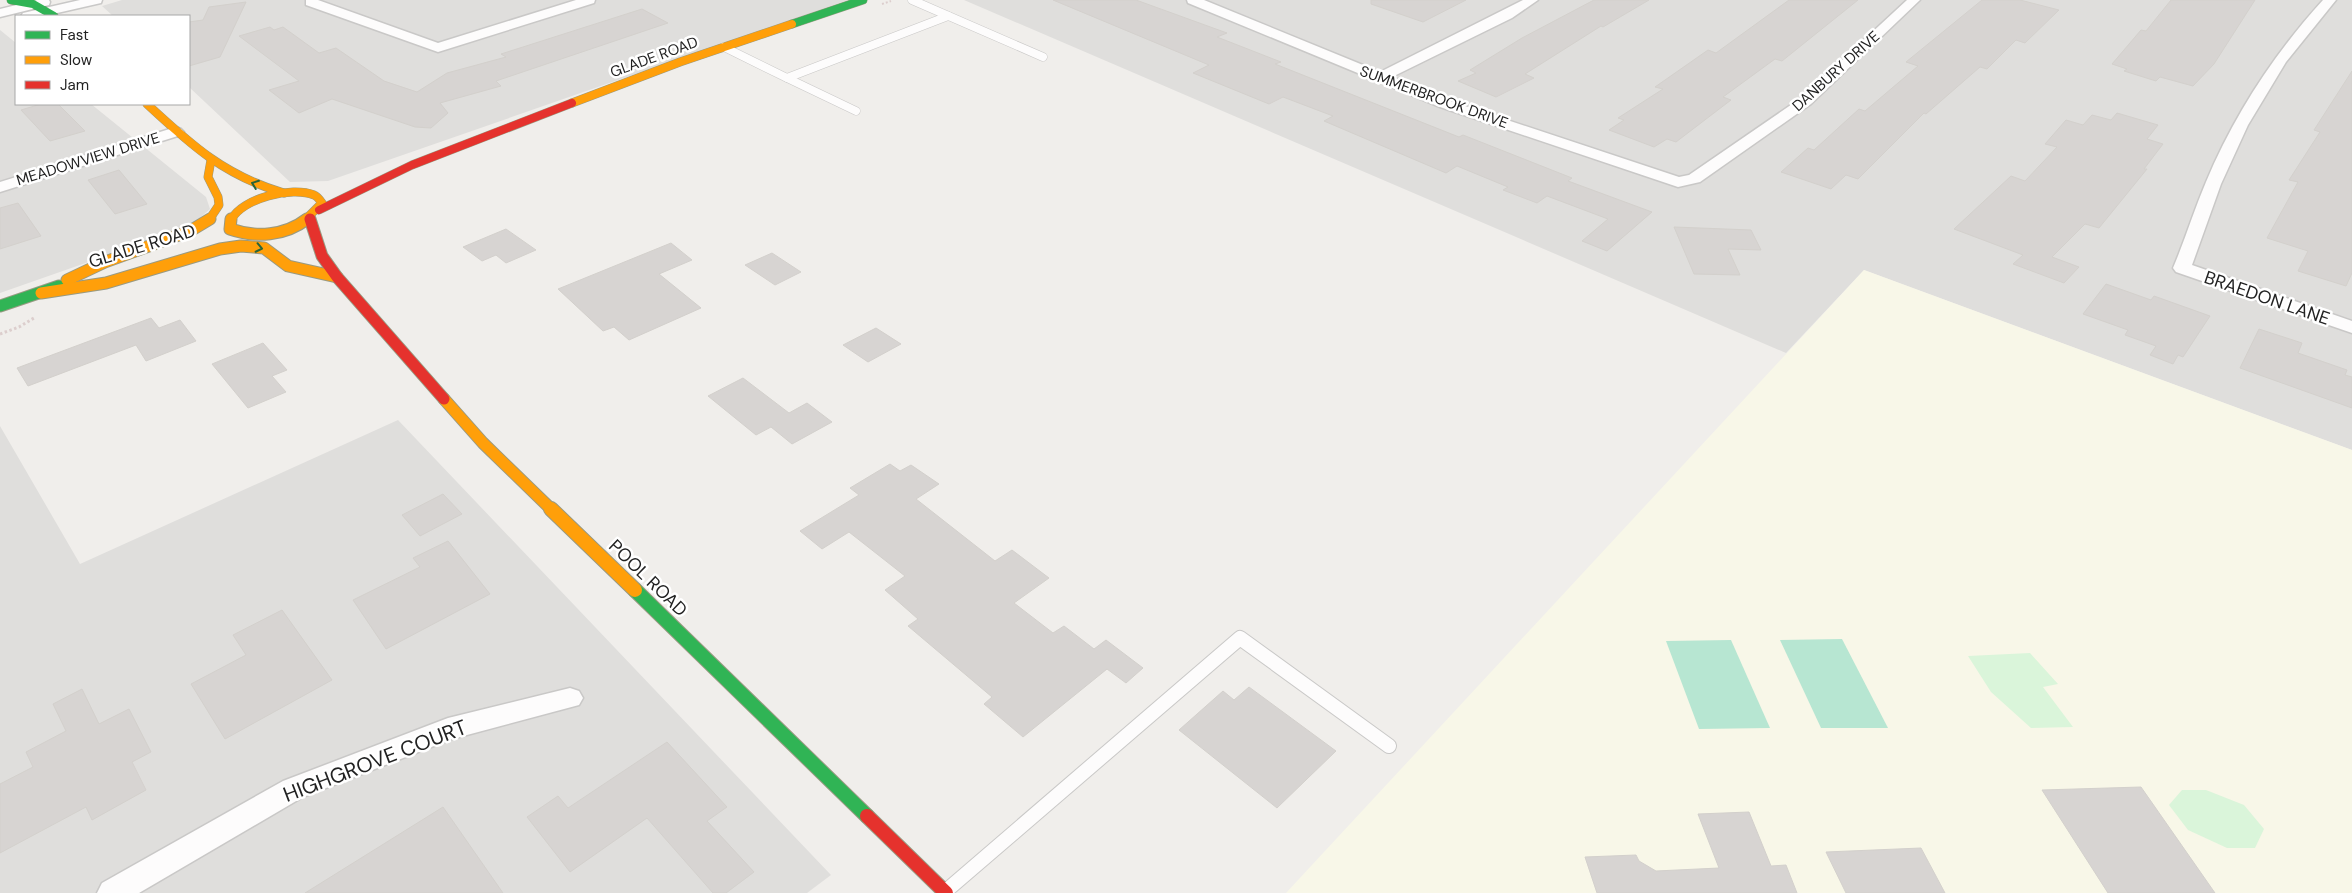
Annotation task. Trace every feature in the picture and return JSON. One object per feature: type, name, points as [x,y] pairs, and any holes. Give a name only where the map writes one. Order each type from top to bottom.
[{"type":"main road","points":[[11,0],[31,10]]},
{"type":"main road","name":"GLADE ROAD","points":[[41,292],[106,276],[190,249],[297,226],[310,219],[319,210],[358,188],[456,147],[724,47],[864,0]]},
{"type":"main road","points":[[148,105],[176,132],[227,173],[267,189],[284,193],[326,187]]},
{"type":"main road","name":"GLADE ROAD","points":[[358,178],[456,147]]},
{"type":"main road","points":[[41,292],[105,262],[190,230],[208,221],[219,205],[218,197],[208,177],[211,160]]},
{"type":"main road","points":[[227,173],[233,185]]},
{"type":"main road","points":[[299,192],[319,197],[322,203],[319,210]]},
{"type":"main road","name":"GLADE ROAD","points":[[0,306],[212,230],[256,200],[284,193]]},
{"type":"main road","points":[[236,198],[228,224],[235,232],[259,235],[285,243]]},
{"type":"main road","name":"POOL ROAD","points":[[310,219],[322,256],[337,277],[483,443],[946,893]]},
{"type":"main road","points":[[41,292],[106,283],[220,249],[242,246],[264,248],[288,266],[337,277]]},
{"type":"main road","name":"POOL ROAD","points":[[308,257],[337,277]]},
{"type":"street","points":[[0,13],[51,9],[96,0]]},
{"type":"street","points":[[311,2],[432,48],[438,48],[589,0]]},
{"type":"street","name":"SUMMERBROOK DRIVE","points":[[1193,0],[1445,104],[1678,182]]},
{"type":"street","points":[[1379,78],[1507,15],[1532,0]]},
{"type":"street","name":"DANBURY DRIVE","points":[[1678,182],[1694,179],[1806,101],[1914,0]]},
{"type":"street","name":"BRAEDON LANE","points":[[2330,0],[2294,39],[2273,68],[2247,111],[2217,173],[2182,268],[2352,327]]},
{"type":"street","points":[[0,22],[15,19]]},
{"type":"street","name":"MEADOWVIEW DRIVE","points":[[0,187],[176,132]]},
{"type":"street","name":"HIGHGROVE COURT","points":[[112,893],[293,789],[448,729],[570,698]]},
{"type":"lane","points":[[912,0],[1043,57]]},
{"type":"lane","points":[[786,78],[948,16]]},
{"type":"lane","points":[[724,47],[856,111]]},
{"type":"lane","points":[[946,893],[1240,638],[1389,746]]},
{"type":"shaded area","points":[[122,0],[848,0],[328,181],[290,182],[190,88],[190,15],[112,15],[102,6]]},
{"type":"shaded area","points":[[964,0],[2352,0],[2352,450],[1864,270],[1786,353]]},
{"type":"shaded area","points":[[0,30],[15,42],[15,105],[92,105],[206,197],[210,209],[196,221],[154,239],[0,293]]},
{"type":"shaded area","points":[[1864,270],[2352,450],[2352,893],[1286,893]]},
{"type":"shaded area","points":[[398,420],[831,875],[807,893],[0,893],[0,426],[80,564]]},
{"type":"green space","points":[[1842,639],[1888,728],[1821,728],[1780,640]]},
{"type":"green space","points":[[1731,640],[1770,728],[1699,729],[1666,641]]},
{"type":"green space","points":[[2030,653],[2058,684],[2043,687],[2073,727],[2031,728],[1991,692],[1968,656]]},
{"type":"green space","points":[[2182,790],[2206,790],[2244,805],[2264,829],[2255,848],[2227,848],[2188,830],[2169,805]]},
{"type":"building","points":[[1053,0],[1136,0],[1227,33],[1217,37],[1281,62],[1275,64],[1459,137],[1463,135],[1572,178],[1568,181],[1652,212],[1607,251],[1582,241],[1608,219],[1547,196],[1537,203],[1503,190],[1508,187],[1457,166],[1446,173],[1324,121],[1333,116],[1283,97],[1269,104],[1193,73],[1209,65]]},
{"type":"building","points":[[1371,0],[1466,0],[1423,22],[1371,4]]},
{"type":"building","points":[[1594,0],[1649,0],[1603,27],[1601,26],[1525,74],[1534,78],[1496,97],[1458,81],[1476,73],[1470,70],[1522,38]]},
{"type":"building","points":[[1789,0],[1858,0],[1782,61],[1775,59],[1723,97],[1731,100],[1676,142],[1667,139],[1654,147],[1609,130],[1624,120],[1618,118],[1663,89],[1655,87],[1708,50],[1716,53]]},
{"type":"building","points":[[1982,0],[2020,0],[2059,10],[2025,43],[2016,40],[1987,69],[1980,67],[1926,114],[1924,113],[1858,179],[1846,175],[1831,189],[1781,172],[1808,148],[1814,150],[1859,109],[1865,111],[1918,66],[1906,62]]},
{"type":"building","points":[[2171,0],[2255,0],[2214,64],[2193,86],[2160,77],[2156,81],[2124,71],[2127,69],[2112,64],[2141,30],[2146,31]]},
{"type":"building","points":[[246,2],[220,57],[190,66],[190,22],[203,20],[209,7]]},
{"type":"building","points":[[642,9],[668,23],[496,81],[501,86],[440,103],[448,113],[431,128],[415,127],[332,99],[299,113],[269,90],[299,81],[239,36],[270,27],[274,30],[283,27],[319,53],[336,48],[384,81],[417,92],[447,73],[506,57],[501,54]]},
{"type":"building","points":[[2352,71],[2352,273],[2346,286],[2298,271],[2308,251],[2267,238],[2298,182],[2289,180],[2320,132],[2314,130]]},
{"type":"building","points":[[38,105],[59,105],[85,131],[50,141],[21,110]]},
{"type":"building","points":[[2117,113],[2158,125],[2147,139],[2163,144],[2144,169],[2147,169],[2099,228],[2085,224],[2052,257],[2079,267],[2064,283],[2013,264],[2023,255],[1954,229],[2011,176],[2025,181],[2057,147],[2045,144],[2066,120],[2083,125],[2092,115],[2111,120]]},
{"type":"building","points":[[119,170],[147,204],[115,214],[88,180]]},
{"type":"building","points":[[18,203],[41,236],[0,249],[0,208]]},
{"type":"building","points":[[1674,227],[1751,230],[1761,250],[1728,249],[1740,275],[1694,274]]},
{"type":"building","points":[[506,229],[536,250],[506,263],[496,255],[482,261],[463,247]]},
{"type":"building","points":[[671,243],[692,260],[659,274],[701,308],[629,340],[614,327],[603,331],[558,289]]},
{"type":"building","points":[[772,253],[801,272],[775,285],[745,265]]},
{"type":"building","points":[[2106,284],[2151,300],[2154,296],[2210,316],[2183,357],[2178,355],[2173,364],[2150,355],[2156,346],[2125,335],[2128,330],[2083,314]]},
{"type":"building","points":[[151,318],[159,328],[180,320],[196,341],[146,361],[136,345],[28,386],[17,368]]},
{"type":"building","points":[[876,328],[901,344],[868,362],[843,345]]},
{"type":"building","points":[[2259,329],[2302,343],[2298,353],[2347,370],[2345,375],[2352,377],[2352,408],[2240,368]]},
{"type":"building","points":[[263,343],[287,370],[272,376],[286,392],[248,408],[212,364]]},
{"type":"building","points":[[743,378],[789,413],[807,403],[832,422],[792,444],[771,427],[756,435],[708,396]]},
{"type":"building","points":[[890,464],[900,471],[911,465],[939,484],[916,499],[995,561],[1012,550],[1049,578],[1014,603],[1053,633],[1064,626],[1094,649],[1106,640],[1143,668],[1126,683],[1107,669],[1023,737],[984,704],[992,697],[908,626],[918,619],[885,590],[905,576],[849,532],[822,549],[800,531],[859,495],[850,488]]},
{"type":"building","points":[[443,494],[462,514],[420,536],[402,515]]},
{"type":"building","points":[[448,541],[490,594],[386,649],[353,600],[420,567],[413,558]]},
{"type":"building","points":[[282,610],[332,680],[225,739],[191,684],[246,655],[233,635]]},
{"type":"building","points":[[1249,687],[1336,751],[1277,808],[1179,730],[1223,691],[1234,700]]},
{"type":"building","points":[[82,689],[99,724],[129,709],[151,752],[132,762],[146,790],[92,820],[86,807],[0,853],[0,784],[33,767],[26,752],[66,731],[53,704]]},
{"type":"building","points":[[667,742],[727,807],[707,821],[754,872],[726,893],[713,893],[647,818],[570,872],[527,817],[558,796],[568,808]]},
{"type":"building","points":[[2141,787],[2215,893],[2108,893],[2042,790]]},
{"type":"building","points":[[443,807],[503,893],[305,893]]},
{"type":"building","points":[[1749,812],[1771,866],[1786,865],[1797,893],[1597,893],[1585,857],[1636,855],[1639,861],[1656,871],[1719,868],[1698,814]]},
{"type":"building","points":[[1921,848],[1945,893],[1846,893],[1826,852]]},
{"type":"traffic: fast","points":[[11,0],[33,4],[52,15]]},
{"type":"traffic: fast","points":[[792,24],[863,0]]},
{"type":"traffic: fast","points":[[0,306],[59,286]]},
{"type":"traffic: fast","points":[[635,590],[867,816]]},
{"type":"traffic: slow","points":[[572,103],[680,62],[792,24]]},
{"type":"traffic: slow","points":[[148,105],[194,147],[225,170],[262,187],[284,193]]},
{"type":"traffic: slow","points":[[67,280],[105,262],[190,231],[208,221],[219,205],[218,197],[208,177],[211,160]]},
{"type":"traffic: slow","points":[[299,192],[315,195],[322,203],[314,213],[293,227],[280,232],[254,235],[230,229],[231,219],[236,211],[245,205],[255,200],[279,194],[299,192]]},
{"type":"traffic: slow","points":[[41,293],[106,283],[220,249],[241,246],[264,248],[288,266],[337,277]]},
{"type":"traffic: slow","points":[[444,399],[483,443],[635,590]]},
{"type":"traffic: jam","points":[[319,210],[412,165],[572,103]]},
{"type":"traffic: jam","points":[[310,219],[322,256],[337,277],[444,399]]},
{"type":"traffic: jam","points":[[867,816],[946,893]]}]
